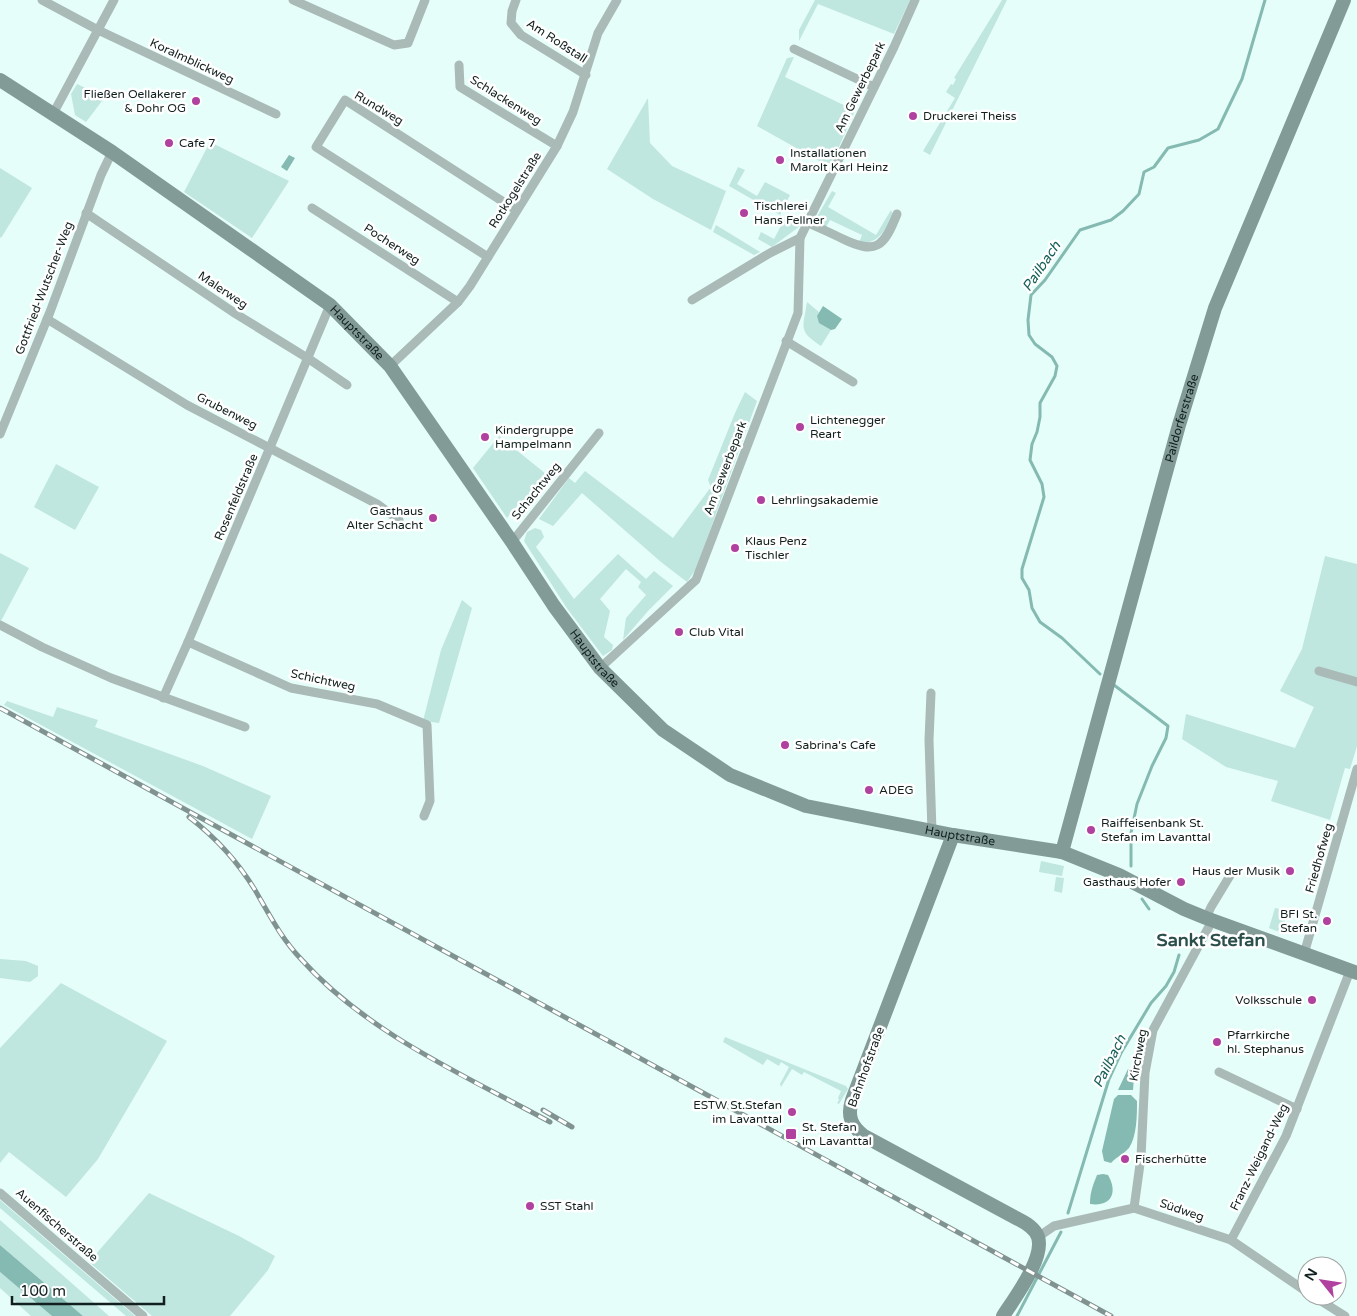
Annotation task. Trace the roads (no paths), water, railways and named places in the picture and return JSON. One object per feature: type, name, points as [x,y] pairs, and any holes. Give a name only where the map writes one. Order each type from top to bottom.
[{"type":"main road","name":"Paildorferstraße","points":[[1062,852],[1179,425],[1215,308],[1344,0]]},
{"type":"main road","name":"Hauptstraße","points":[[0,80],[112,152],[330,306],[390,366],[554,606],[600,668],[663,730],[730,775],[806,806],[953,835],[1062,852],[1119,875],[1209,920],[1353,972]]},
{"type":"main road","name":"Bahnhofstraße","points":[[953,835],[852,1100],[849,1110],[850,1121],[864,1136],[1022,1222],[1034,1230],[1038,1237]]},
{"type":"main road","points":[[1003,1316],[1035,1263],[1039,1246],[1038,1237]]},
{"type":"street","name":"Koralmblickweg","points":[[42,0],[98,30],[276,114]]},
{"type":"street","points":[[53,114],[114,0]]},
{"type":"street","points":[[293,0],[394,45],[408,43],[425,0]]},
{"type":"street","name":"Am Roßstall","points":[[516,0],[511,23],[521,35],[586,74]]},
{"type":"street","name":"Rotkogelstraße","points":[[390,366],[458,302],[557,146],[573,112],[598,33],[617,0]]},
{"type":"street","name":"Am Gewerbepark","points":[[600,668],[696,580],[798,312],[800,238],[916,0]]},
{"type":"street","points":[[794,49],[874,87]]},
{"type":"street","name":"Schlackenweg","points":[[459,65],[460,87],[557,146]]},
{"type":"street","name":"Rundweg","points":[[488,257],[316,147],[345,100],[516,210]]},
{"type":"street","name":"Gottfried-Wutscher-Weg","points":[[0,434],[47,319],[101,175],[112,152]]},
{"type":"street","name":"Pocherweg","points":[[312,208],[458,302]]},
{"type":"street","name":"Malerweg","points":[[86,214],[347,385]]},
{"type":"street","points":[[807,222],[859,247],[870,248],[882,241],[891,228],[897,214]]},
{"type":"street","points":[[692,300],[770,252],[800,238]]},
{"type":"street","name":"Rosenfeldstraße","points":[[163,698],[330,306]]},
{"type":"street","name":"Grubenweg","points":[[47,319],[187,405],[377,504],[399,520]]},
{"type":"street","points":[[786,341],[853,382]]},
{"type":"street","name":"Schachtweg","points":[[512,542],[599,434]]},
{"type":"street","points":[[0,625],[42,647],[111,678],[245,727]]},
{"type":"street","name":"Schichtweg","points":[[188,642],[291,688],[377,704],[427,725],[430,801],[424,816]]},
{"type":"street","points":[[1319,671],[1357,682]]},
{"type":"street","points":[[931,693],[929,740],[932,831]]},
{"type":"street","name":"Friedhofweg","points":[[1304,954],[1357,769]]},
{"type":"street","name":"Kirchweg","points":[[1134,1208],[1141,1157],[1145,1072],[1153,1030],[1209,920],[1210,907],[1231,874]]},
{"type":"street","name":"Franz-Weigand-Weg","points":[[1231,1240],[1286,1136],[1353,972]]},
{"type":"street","points":[[1220,1072],[1297,1109]]},
{"type":"street","name":"Auenfischerstraße","points":[[0,1192],[144,1316]]},
{"type":"street","points":[[1038,1237],[1054,1226],[1134,1208]]},
{"type":"street","name":"Südweg","points":[[1134,1208],[1231,1240],[1297,1285]]},
{"type":"street","points":[[1329,1306],[1345,1316]]},
{"type":"waterway","name":"Pailbach","points":[[1100,674],[1062,638],[1040,622],[1032,608],[1029,590],[1022,578],[1022,569],[1044,497],[1042,484],[1030,460],[1032,444],[1040,417],[1040,403],[1055,376],[1057,366],[1052,357],[1035,344],[1029,335],[1028,320],[1031,295],[1045,280],[1080,230],[1111,220],[1123,211],[1139,194],[1144,172],[1154,167],[1168,148],[1199,140],[1218,129],[1242,79],[1265,0]]},
{"type":"waterway","name":"Pailbach","points":[[1114,685],[1168,726],[1166,738],[1152,766],[1137,804],[1131,833],[1131,866]]},
{"type":"waterway","name":"Pailbach","points":[[1142,899],[1149,909]]},
{"type":"waterway","name":"Pailbach","points":[[1068,1213],[1109,1079],[1121,1053],[1151,1003],[1166,986],[1174,972],[1179,955]]},
{"type":"waterway","name":"Pailbach","points":[[1017,1316],[1061,1232]]},
{"type":"railway","points":[[0,708],[1111,1316]]},
{"type":"railway","points":[[189,817],[208,833],[234,860],[255,890],[287,943],[327,985],[386,1031],[418,1051],[550,1122]]},
{"type":"railway","points":[[543,1110],[572,1127]]},
{"type":"place","name":"Fließen Oellakerer & Dohr OG","points":[[196,101]]},
{"type":"place","name":"Druckerei Theiss","points":[[913,116]]},
{"type":"place","name":"Cafe 7","points":[[169,143]]},
{"type":"place","name":"Installationen Marolt Karl Heinz","points":[[780,160]]},
{"type":"place","name":"Tischlerei Hans Fellner","points":[[744,213]]},
{"type":"place","name":"Lichtenegger Reart","points":[[800,427]]},
{"type":"place","name":"Kindergruppe Hampelmann","points":[[485,437]]},
{"type":"place","name":"Lehrlingsakademie","points":[[761,500]]},
{"type":"place","name":"Gasthaus Alter Schacht","points":[[433,518]]},
{"type":"place","name":"Klaus Penz Tischler","points":[[735,548]]},
{"type":"place","name":"Club Vital","points":[[679,632]]},
{"type":"place","name":"Sabrina's Cafe","points":[[785,745]]},
{"type":"place","name":"ADEG","points":[[869,790]]},
{"type":"place","name":"Raiffeisenbank St. Stefan im Lavanttal","points":[[1091,830]]},
{"type":"place","name":"Haus der Musik","points":[[1290,871]]},
{"type":"place","name":"Gasthaus Hofer","points":[[1181,882]]},
{"type":"place","name":"BFI St. Stefan","points":[[1327,921]]},
{"type":"place","name":"Volksschule","points":[[1312,1000]]},
{"type":"place","name":"Pfarrkirche hl. Stephanus","points":[[1217,1042]]},
{"type":"place","name":"ESTW St.Stefan im Lavanttal","points":[[792,1112]]},
{"type":"place","name":"St. Stefan im Lavanttal","points":[[791,1134]]},
{"type":"place","name":"Fischerhütte","points":[[1125,1159]]},
{"type":"place","name":"SST Stahl","points":[[530,1206]]},
{"type":"district","name":"Sankt Stefan","points":[[1211,940]]}]
